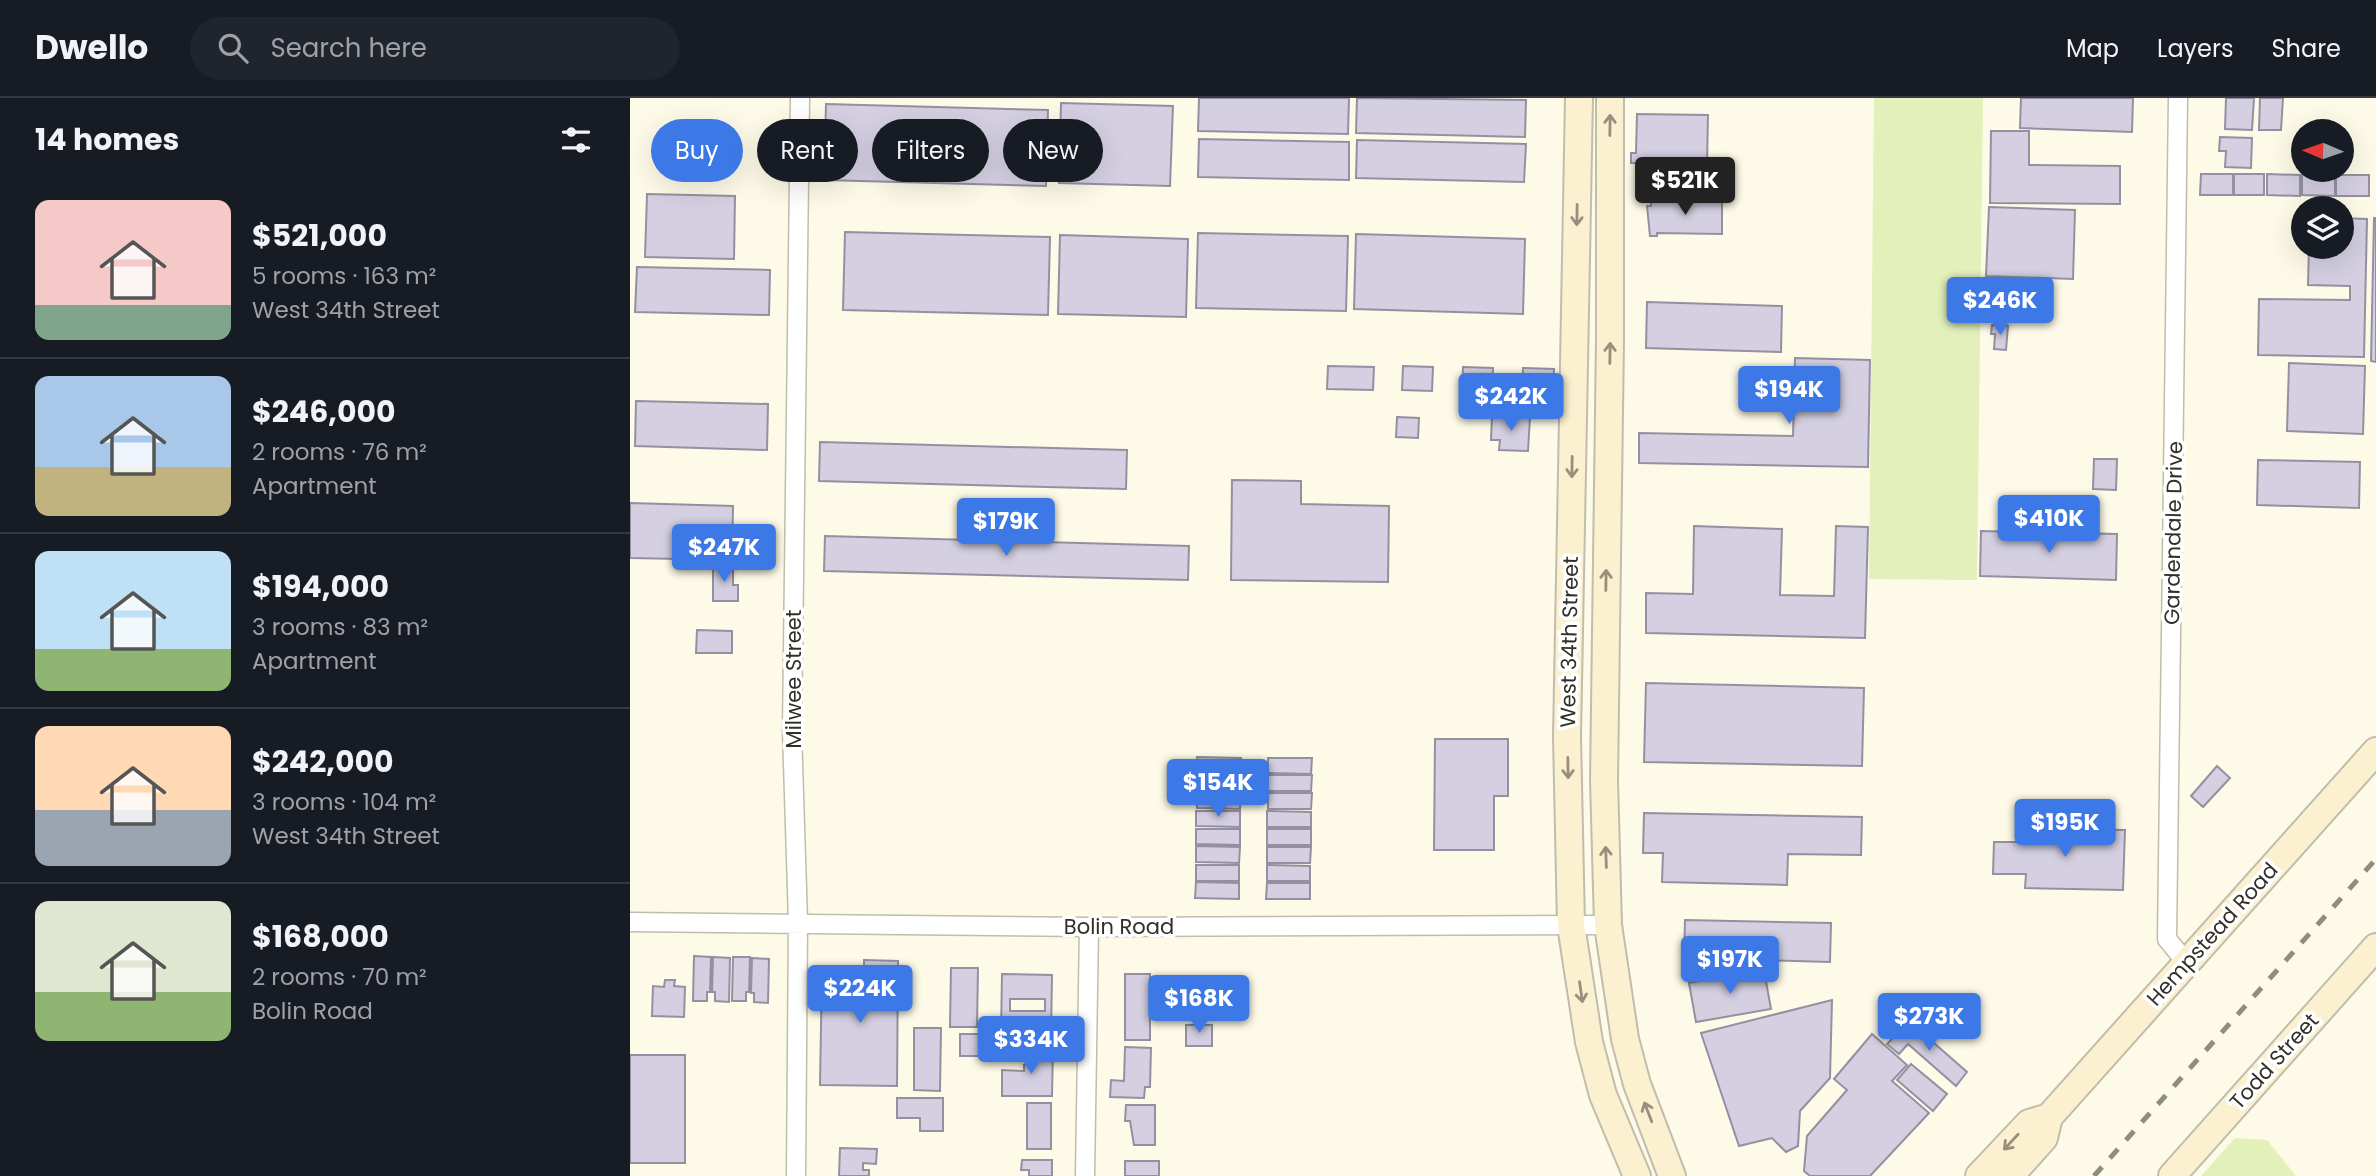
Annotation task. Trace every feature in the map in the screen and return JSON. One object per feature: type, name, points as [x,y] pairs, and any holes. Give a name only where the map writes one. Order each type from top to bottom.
[{"type":"main road","name":"West 34th Street","points":[[1579,98],[1567,737],[1571,925],[1589,1042],[1599,1082],[1637,1176]]},
{"type":"main road","name":"West 34th Street","points":[[1610,98],[1610,339],[1604,779],[1608,925],[1625,1039],[1637,1084],[1672,1176]]},
{"type":"main road","points":[[1578,169],[1609,169]]},
{"type":"main road","points":[[1569,631],[1605,633]]},
{"type":"main road","name":"Hempstead Road","points":[[2010,1176],[2044,1138],[2049,1117],[2376,751]]},
{"type":"main road","name":"Todd Street","points":[[2172,1176],[2376,947]]},
{"type":"main road","name":"Hempstead Road","points":[[1979,1176],[2029,1123],[2049,1117]]},
{"type":"street","name":"Milwee Street","points":[[796,1176],[798,922],[792,731],[800,98]]},
{"type":"street","name":"Gardendale Drive","points":[[2178,98],[2167,939],[2186,962]]},
{"type":"street","name":"Bolin Road","points":[[630,922],[1089,927],[1608,925]]},
{"type":"street","points":[[1085,1176],[1089,927]]},
{"type":"green space","points":[[1874,98],[1983,98],[1977,580],[1869,579]]},
{"type":"green space","points":[[2235,1138],[2267,1140],[2296,1176],[2201,1176]]},
{"type":"building","points":[[1199,98],[1349,98],[1348,134],[1198,131]]},
{"type":"building","points":[[1357,98],[1526,100],[1525,137],[1356,133]]},
{"type":"building","points":[[2021,98],[2133,98],[2132,132],[2020,128]]},
{"type":"building","points":[[2226,98],[2254,98],[2252,130],[2225,129]]},
{"type":"building","points":[[2260,98],[2283,98],[2281,130],[2259,130]]},
{"type":"building","points":[[1061,103],[1173,106],[1170,186],[1059,183],[1103,182],[1103,119],[1061,119]]},
{"type":"building","points":[[826,104],[1048,110],[1048,119],[1003,119],[1003,182],[1046,182],[1046,186],[898,182],[989,182],[989,119],[872,119],[872,181],[858,181],[858,119],[826,119]]},
{"type":"building","points":[[1637,114],[1708,115],[1707,164],[1631,163],[1631,153],[1636,153]]},
{"type":"building","points":[[1991,131],[2029,131],[2029,165],[2120,166],[2120,204],[1990,203]]},
{"type":"building","points":[[2220,137],[2252,138],[2251,168],[2225,167],[2226,151],[2219,151]]},
{"type":"building","points":[[1199,139],[1349,142],[1349,180],[1198,177]]},
{"type":"building","points":[[1357,140],[1526,144],[1524,182],[1356,178]]},
{"type":"building","points":[[1707,158],[1721,159],[1721,201],[1706,200]]},
{"type":"building","points":[[2201,174],[2233,174],[2233,195],[2200,195]]},
{"type":"building","points":[[2234,174],[2264,174],[2264,195],[2234,195]]},
{"type":"building","points":[[2267,174],[2291,175],[2291,182],[2300,182],[2300,196],[2267,195]]},
{"type":"building","points":[[2354,175],[2369,175],[2369,196],[2336,196],[2336,182],[2354,182]]},
{"type":"building","points":[[2302,182],[2335,182],[2335,196],[2302,195]]},
{"type":"building","points":[[647,194],[735,196],[734,259],[645,257]]},
{"type":"building","points":[[1651,196],[1658,199],[1722,201],[1722,234],[1657,233],[1657,236],[1650,236],[1647,206],[1651,206]]},
{"type":"building","points":[[1989,207],[2075,210],[2073,279],[1986,276]]},
{"type":"building","points":[[2354,218],[2367,219],[2364,357],[2258,355],[2259,299],[2350,300],[2350,286],[2308,285],[2309,259],[2354,259]]},
{"type":"building","points":[[2376,218],[2376,362],[2371,361]]},
{"type":"building","points":[[845,232],[1050,237],[1048,315],[843,310]]},
{"type":"building","points":[[1198,233],[1348,236],[1346,311],[1196,308]]},
{"type":"building","points":[[1356,234],[1525,239],[1523,314],[1354,309]]},
{"type":"building","points":[[1060,235],[1188,239],[1186,317],[1058,314]]},
{"type":"building","points":[[637,267],[770,270],[769,315],[635,312]]},
{"type":"building","points":[[1647,302],[1782,306],[1781,352],[1646,348]]},
{"type":"building","points":[[1992,325],[2008,326],[2006,350],[1994,349],[1995,334],[1991,334]]},
{"type":"building","points":[[1795,358],[1870,360],[1868,467],[1639,463],[1639,433],[1793,436]]},
{"type":"building","points":[[2289,363],[2365,366],[2363,434],[2287,431]]},
{"type":"building","points":[[1328,366],[1374,367],[1373,390],[1327,389]]},
{"type":"building","points":[[1403,366],[1433,367],[1432,391],[1402,390]]},
{"type":"building","points":[[1463,367],[1493,368],[1492,391],[1462,390]]},
{"type":"building","points":[[1523,368],[1554,369],[1553,393],[1522,392]]},
{"type":"building","points":[[636,401],[768,404],[767,450],[635,446]]},
{"type":"building","points":[[1492,416],[1530,417],[1528,451],[1499,450],[1500,440],[1491,440]]},
{"type":"building","points":[[1397,417],[1419,418],[1418,438],[1396,437]]},
{"type":"building","points":[[820,442],[1127,450],[1126,489],[819,481]]},
{"type":"building","points":[[2094,459],[2117,459],[2116,490],[2093,489]]},
{"type":"building","points":[[2258,460],[2360,462],[2359,508],[2257,505]]},
{"type":"building","points":[[1232,480],[1301,481],[1301,504],[1389,506],[1388,582],[1231,580]]},
{"type":"building","points":[[630,503],[733,506],[732,560],[630,558]]},
{"type":"building","points":[[1694,526],[1782,529],[1780,595],[1834,596],[1836,526],[1868,527],[1865,638],[1646,633],[1646,593],[1693,594]]},
{"type":"building","points":[[1981,531],[2117,534],[2116,580],[1980,576]]},
{"type":"building","points":[[825,536],[1189,546],[1188,580],[824,571]]},
{"type":"building","points":[[713,566],[733,566],[733,585],[738,585],[738,601],[713,601]]},
{"type":"building","points":[[697,630],[732,631],[732,653],[696,653]]},
{"type":"building","points":[[1646,683],[1864,688],[1862,766],[1644,762]]},
{"type":"building","points":[[1435,739],[1508,739],[1508,796],[1494,796],[1494,850],[1434,850]]},
{"type":"building","points":[[1197,757],[1241,758],[1241,773],[1197,773]]},
{"type":"building","points":[[1268,758],[1312,758],[1311,774],[1268,773]]},
{"type":"building","points":[[2217,766],[2230,778],[2203,807],[2191,796]]},
{"type":"building","points":[[1197,774],[1241,775],[1241,791],[1197,790]]},
{"type":"building","points":[[1268,775],[1312,775],[1311,791],[1268,791]]},
{"type":"building","points":[[1197,792],[1241,793],[1240,809],[1197,808]]},
{"type":"building","points":[[1268,793],[1312,793],[1311,809],[1268,809]]},
{"type":"building","points":[[1196,811],[1240,811],[1240,827],[1196,826]]},
{"type":"building","points":[[1267,811],[1311,812],[1311,827],[1267,827]]},
{"type":"building","points":[[1644,813],[1862,817],[1861,855],[1788,854],[1787,885],[1662,882],[1663,853],[1643,853]]},
{"type":"building","points":[[2028,828],[2125,830],[2123,890],[2025,888],[2026,874],[1993,874],[1994,842],[2027,842]]},
{"type":"building","points":[[1196,829],[1240,829],[1240,845],[1196,844]]},
{"type":"building","points":[[1267,829],[1311,829],[1311,845],[1267,845]]},
{"type":"building","points":[[1196,846],[1240,847],[1239,863],[1196,862]]},
{"type":"building","points":[[1267,847],[1311,847],[1310,863],[1267,863]]},
{"type":"building","points":[[1196,865],[1239,865],[1239,881],[1196,881]]},
{"type":"building","points":[[1267,865],[1310,866],[1310,881],[1267,881]]},
{"type":"building","points":[[1196,882],[1239,883],[1239,899],[1195,898]]},
{"type":"building","points":[[1267,883],[1310,883],[1310,899],[1266,899]]},
{"type":"building","points":[[1685,920],[1831,923],[1830,962],[1684,958]]},
{"type":"building","points":[[694,956],[711,957],[710,992],[707,992],[707,1001],[693,1001]]},
{"type":"building","points":[[713,957],[730,958],[729,1002],[715,1001],[715,992],[712,992]]},
{"type":"building","points":[[733,957],[750,957],[749,992],[746,992],[746,1001],[732,1001]]},
{"type":"building","points":[[752,958],[769,959],[768,1003],[754,1002],[754,993],[751,993]]},
{"type":"building","points":[[864,960],[898,961],[897,1086],[820,1085],[822,969],[864,969]]},
{"type":"building","points":[[951,968],[978,968],[977,1027],[950,1027]]},
{"type":"building","points":[[1764,970],[1771,1009],[1696,1022],[1689,983]]},
{"type":"building","points":[[1002,974],[1052,975],[1051,1036],[1001,1036]],"holes":[[[1010,999],[1045,999],[1045,1011],[1010,1011]]]},
{"type":"building","points":[[1125,974],[1150,974],[1150,1040],[1125,1040]]},
{"type":"building","points":[[665,980],[675,980],[674,986],[685,987],[684,1017],[652,1016],[653,986],[664,987]]},
{"type":"building","points":[[1203,980],[1233,980],[1233,1018],[1217,1018],[1217,1012],[1204,1012]]},
{"type":"building","points":[[1832,1000],[1830,1078],[1800,1111],[1798,1146],[1786,1152],[1772,1138],[1739,1146],[1701,1033]]},
{"type":"building","points":[[1911,1023],[1967,1072],[1956,1086],[1908,1044],[1899,1054],[1887,1044],[1896,1035],[1899,1037]]},
{"type":"building","points":[[1186,1025],[1212,1025],[1212,1046],[1186,1046]]},
{"type":"building","points":[[914,1028],[941,1028],[940,1091],[914,1090]]},
{"type":"building","points":[[960,1034],[988,1034],[988,1056],[960,1056]]},
{"type":"building","points":[[1872,1034],[1907,1065],[1892,1081],[1929,1113],[1870,1176],[1810,1176],[1804,1171],[1807,1136],[1847,1090],[1834,1079]]},
{"type":"building","points":[[1030,1047],[1053,1048],[1052,1096],[1002,1096],[1002,1070],[1024,1071],[1024,1065],[1029,1065]]},
{"type":"building","points":[[1125,1047],[1151,1048],[1150,1087],[1145,1087],[1144,1098],[1110,1097],[1111,1080],[1124,1081]]},
{"type":"building","points":[[630,1055],[685,1055],[685,1163],[630,1163]]},
{"type":"building","points":[[1911,1064],[1947,1094],[1933,1111],[1897,1080]]},
{"type":"building","points":[[897,1098],[943,1098],[943,1131],[920,1131],[920,1118],[897,1118]]},
{"type":"building","points":[[1027,1103],[1051,1103],[1051,1149],[1027,1149]]},
{"type":"building","points":[[1126,1105],[1155,1105],[1155,1145],[1134,1145],[1130,1121],[1125,1121]]},
{"type":"building","points":[[840,1148],[877,1149],[876,1164],[863,1163],[863,1170],[869,1170],[869,1176],[839,1176]]},
{"type":"building","points":[[1022,1160],[1052,1160],[1052,1176],[1029,1176],[1029,1170],[1021,1170]]},
{"type":"building","points":[[1125,1161],[1159,1161],[1159,1176],[1125,1176]]},
{"type":"railway","points":[[2094,1176],[2376,859]]}]
